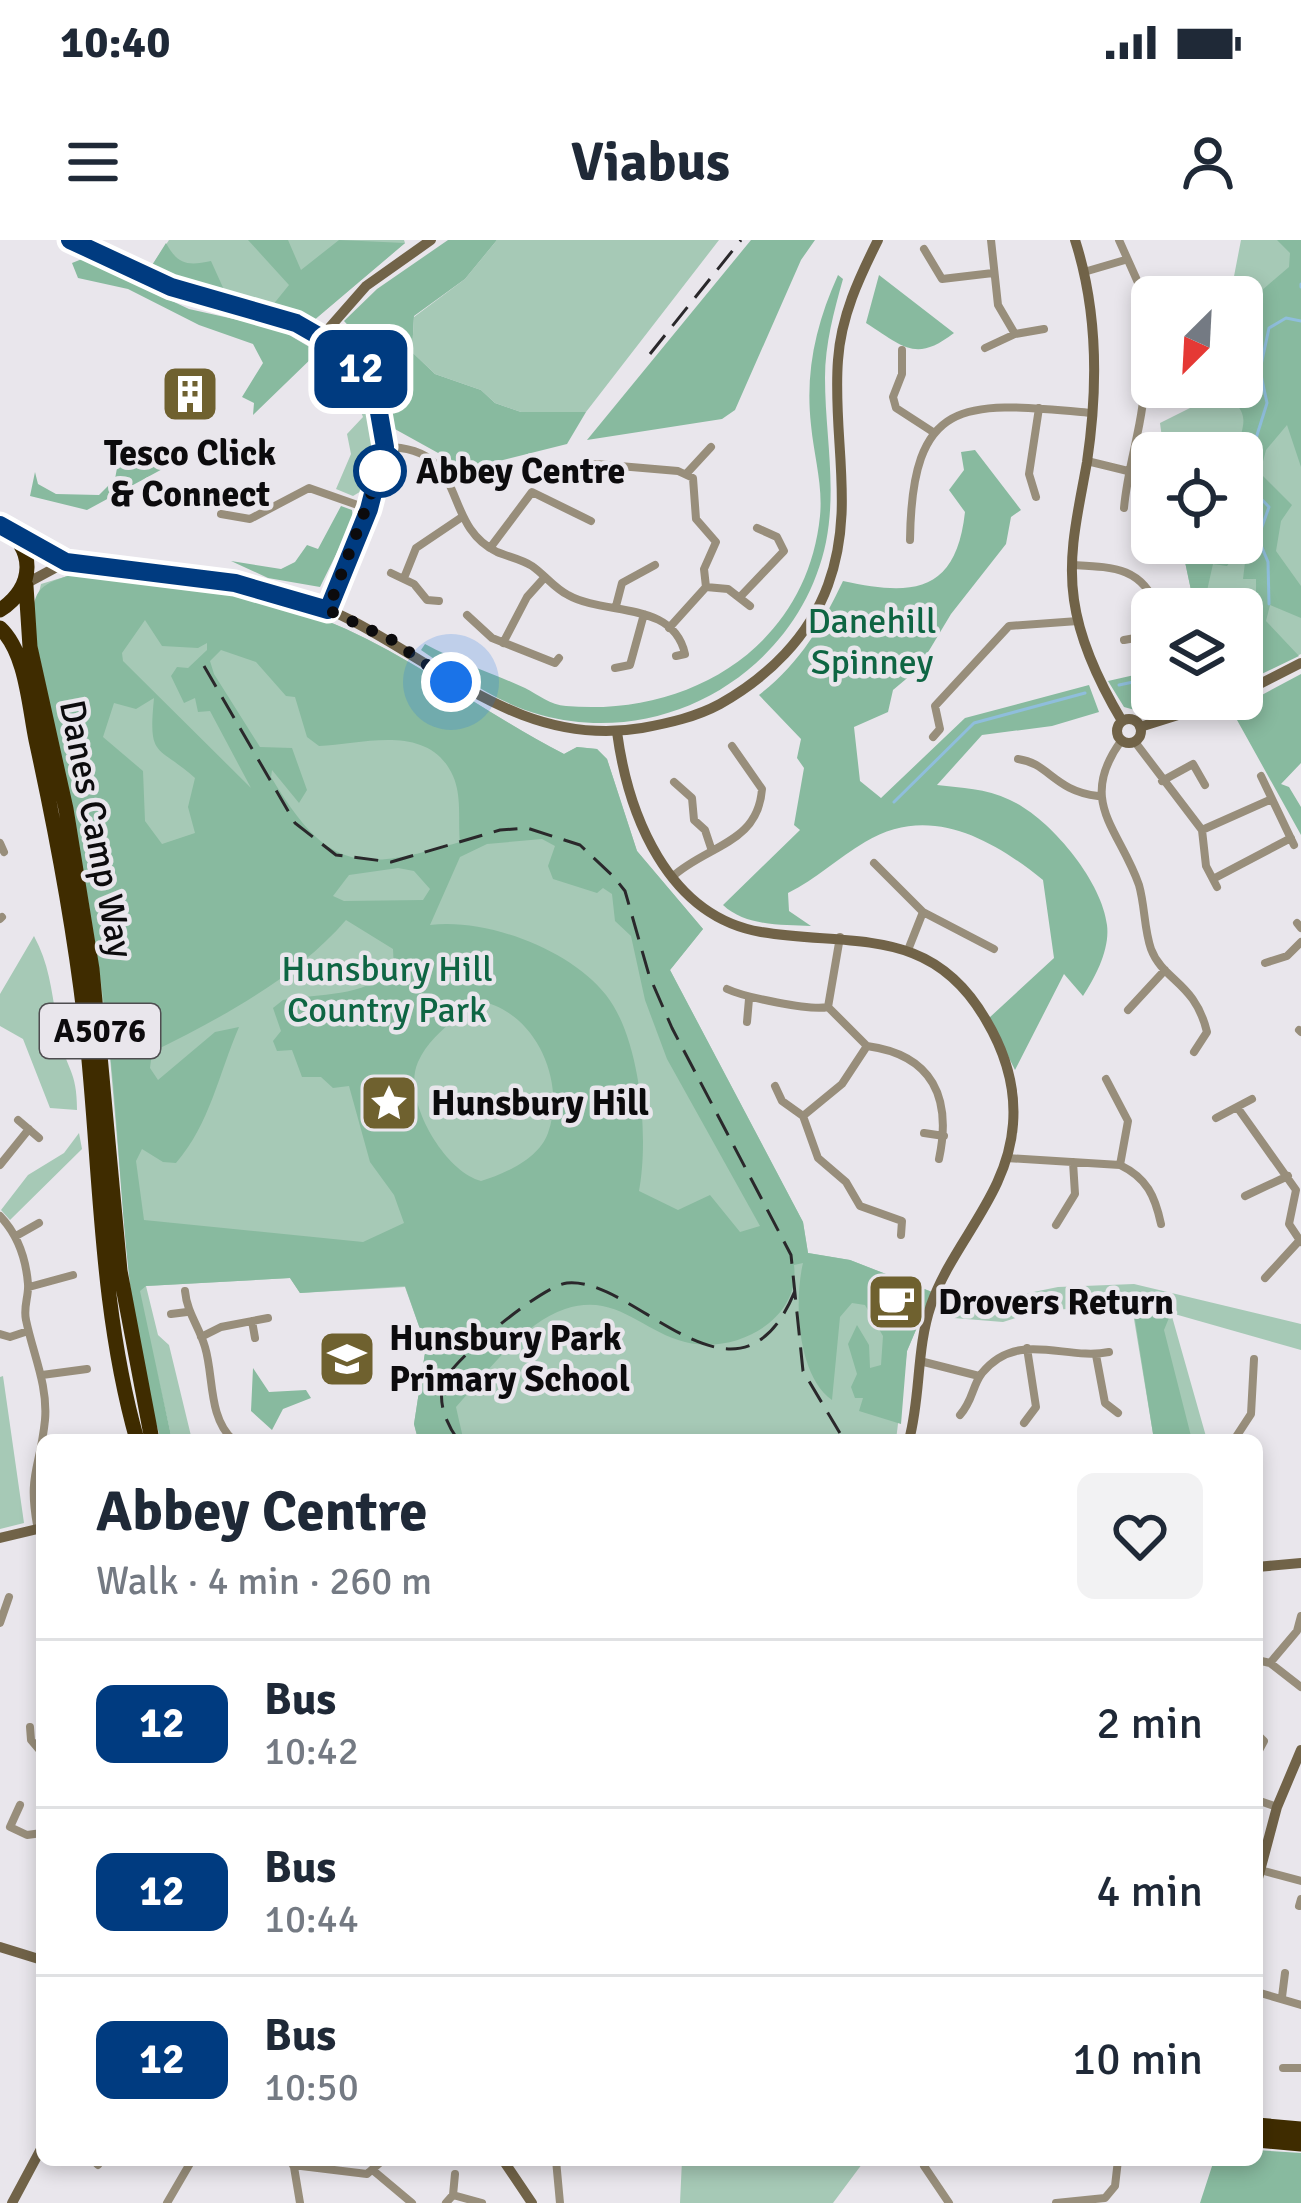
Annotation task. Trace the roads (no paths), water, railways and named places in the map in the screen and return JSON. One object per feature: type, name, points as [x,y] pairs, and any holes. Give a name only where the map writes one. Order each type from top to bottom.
[{"type":"highway","points":[[0,525],[18,539]]},
{"type":"highway","name":"Danes Camp Way","points":[[18,539],[26,555],[30,647],[89,947],[120,1271],[151,1434]]},
{"type":"highway","points":[[0,610],[26,584]]},
{"type":"highway","name":"Danes Camp Way","points":[[0,628],[16,654],[28,700],[68,901],[86,1030],[112,1325],[136,1434]]},
{"type":"highway","points":[[1263,2126],[1301,2129]]},
{"type":"highway","points":[[1263,2141],[1301,2144]]},
{"type":"street","points":[[70,240],[171,287],[323,335],[350,354],[377,401],[385,447],[369,509],[328,610]]},
{"type":"street","points":[[323,335],[350,301],[431,240]]},
{"type":"street","points":[[18,539],[66,562],[235,583],[328,610],[392,640],[514,715],[548,726],[616,732],[664,724],[729,699],[776,664],[813,617],[838,556],[844,523],[837,398],[841,340],[855,285],[878,240]]},
{"type":"street","points":[[991,240],[998,305],[1015,334]]},
{"type":"street","points":[[1076,240],[1084,272],[1096,389],[1071,565],[1078,621],[1122,721]]},
{"type":"street","points":[[1119,240],[1134,276]]},
{"type":"street","points":[[925,249],[943,280],[992,273]]},
{"type":"street","points":[[1084,272],[1125,260]]},
{"type":"street","points":[[985,348],[1015,334],[1044,329]]},
{"type":"street","points":[[902,350],[902,374],[892,397],[896,408],[933,433]]},
{"type":"street","points":[[910,540],[910,478],[933,433],[958,415],[993,407],[1093,413]]},
{"type":"street","points":[[1036,496],[1029,474],[1039,408]]},
{"type":"street","points":[[1124,508],[1128,471],[1147,408]]},
{"type":"street","points":[[385,447],[416,452],[446,471],[462,517],[490,548],[581,602],[644,614],[669,628],[685,654]]},
{"type":"street","points":[[687,473],[711,447]]},
{"type":"street","points":[[657,470],[658,458]]},
{"type":"street","points":[[1087,461],[1128,471]]},
{"type":"street","points":[[596,464],[687,473],[696,485],[696,519],[716,542],[704,569],[706,586],[669,628]]},
{"type":"street","points":[[227,528],[226,515],[262,514],[309,488],[369,509]]},
{"type":"street","points":[[490,548],[529,490],[591,521]]},
{"type":"street","points":[[404,578],[416,548],[462,517]]},
{"type":"street","points":[[740,597],[784,551],[777,537],[757,528]]},
{"type":"street","points":[[26,584],[66,562]]},
{"type":"street","points":[[616,607],[622,584],[648,563]]},
{"type":"street","points":[[1071,565],[1124,569],[1147,588]]},
{"type":"street","points":[[391,573],[404,578],[426,604],[440,601]]},
{"type":"street","points":[[503,643],[527,597],[545,578]]},
{"type":"street","points":[[706,586],[740,597],[750,606]]},
{"type":"street","points":[[615,668],[633,668],[644,614]]},
{"type":"street","points":[[474,617],[503,643],[555,664]]},
{"type":"street","points":[[933,737],[940,729],[934,706],[953,692],[992,639],[1010,626],[1078,621]]},
{"type":"street","points":[[1124,640],[1131,639]]},
{"type":"street","points":[[1263,682],[1300,664]]},
{"type":"street","points":[[1140,727],[1130,719],[1122,721],[1117,730],[1202,830],[1215,883],[1293,842],[1262,776]]},
{"type":"street","points":[[1162,720],[1140,727],[1128,741],[1099,796],[1104,818],[1131,864],[1151,950],[1165,970],[1186,984],[1204,1016],[1208,1032],[1194,1052]]},
{"type":"street","points":[[616,732],[622,774],[639,827],[672,877],[710,910],[754,931],[840,937],[908,950],[965,991],[998,1042],[1013,1102],[1005,1158],[989,1205],[932,1303],[910,1434]]},
{"type":"street","points":[[672,877],[711,848],[747,832],[760,805],[758,778],[738,747]]},
{"type":"street","points":[[1018,759],[1030,760],[1066,790],[1099,796]]},
{"type":"street","points":[[1162,781],[1193,764],[1205,785]]},
{"type":"street","points":[[680,779],[692,798],[694,820],[705,830],[711,848]]},
{"type":"street","points":[[1202,830],[1272,799]]},
{"type":"street","points":[[874,863],[923,912],[994,949]]},
{"type":"street","points":[[908,950],[923,912]]},
{"type":"street","points":[[828,1006],[840,937]]},
{"type":"street","points":[[1265,963],[1287,956],[1301,942]]},
{"type":"street","points":[[1128,1010],[1165,970]]},
{"type":"street","points":[[727,989],[749,999],[772,997],[799,1009],[828,1006]]},
{"type":"street","points":[[747,1022],[749,999]]},
{"type":"street","points":[[828,1006],[867,1046],[898,1052],[924,1068],[941,1093],[944,1136],[939,1159]]},
{"type":"street","points":[[802,1116],[842,1084],[867,1046]]},
{"type":"street","points":[[1106,1079],[1129,1121],[1120,1165]]},
{"type":"street","points":[[775,1086],[782,1101],[802,1116],[818,1158],[846,1182],[860,1207],[902,1221],[901,1235]]},
{"type":"street","points":[[1216,1118],[1252,1099]]},
{"type":"street","points":[[1237,1107],[1259,1145],[1296,1190],[1289,1224],[1300,1241],[1265,1279]]},
{"type":"street","points":[[17,1120],[39,1138]]},
{"type":"street","points":[[0,1165],[29,1130]]},
{"type":"street","points":[[924,1133],[944,1136]]},
{"type":"street","points":[[1005,1158],[1120,1165],[1137,1173],[1155,1197],[1161,1224]]},
{"type":"street","points":[[1056,1225],[1075,1194],[1073,1162]]},
{"type":"street","points":[[1245,1196],[1288,1176]]},
{"type":"street","points":[[0,1216],[16,1236],[29,1287],[24,1313],[42,1375],[43,1434]]},
{"type":"street","points":[[16,1236],[39,1223]]},
{"type":"street","points":[[29,1287],[73,1275]]},
{"type":"street","points":[[185,1292],[187,1312],[202,1337],[217,1413],[229,1434]]},
{"type":"street","points":[[171,1314],[187,1312]]},
{"type":"street","points":[[202,1337],[268,1318]]},
{"type":"street","points":[[252,1321],[255,1338]]},
{"type":"street","points":[[0,1334],[10,1337],[28,1330]]},
{"type":"street","points":[[959,1416],[973,1401],[979,1376],[999,1359],[1046,1345],[1096,1355],[1109,1352]]},
{"type":"street","points":[[1024,1423],[1042,1408],[1028,1348]]},
{"type":"street","points":[[1096,1355],[1101,1405],[1118,1413]]},
{"type":"street","points":[[1238,1434],[1251,1414],[1254,1359]]},
{"type":"street","points":[[920,1361],[979,1376]]},
{"type":"street","points":[[42,1375],[87,1369]]},
{"type":"street","points":[[36,1467],[30,1490],[36,1513]]},
{"type":"street","points":[[0,1538],[36,1530]]},
{"type":"street","points":[[1263,1566],[1301,1563]]},
{"type":"street","points":[[0,1623],[9,1597]]},
{"type":"street","points":[[1270,1663],[1294,1635],[1301,1616]]},
{"type":"street","points":[[1263,1661],[1301,1687]]},
{"type":"street","points":[[30,1727],[36,1746]]},
{"type":"street","points":[[1263,1858],[1277,1807],[1301,1751]]},
{"type":"street","points":[[1263,1802],[1277,1807]]},
{"type":"street","points":[[12,1830],[10,1819],[20,1805]]},
{"type":"street","points":[[0,1838],[12,1830],[36,1832]]},
{"type":"street","points":[[1263,1877],[1301,1881]]},
{"type":"street","points":[[0,1947],[36,1958]]},
{"type":"street","points":[[1282,1997],[1285,1973]]},
{"type":"street","points":[[1263,1993],[1301,2005]]},
{"type":"street","points":[[1283,2068],[1301,2068]]},
{"type":"street","points":[[13,2203],[36,2159]]},
{"type":"street","points":[[167,2203],[189,2166]]},
{"type":"street","points":[[294,2166],[300,2203]]},
{"type":"street","points":[[320,2166],[375,2172],[411,2203]]},
{"type":"street","points":[[375,2172],[379,2166]]},
{"type":"street","points":[[507,2166],[532,2203]]},
{"type":"street","points":[[557,2166],[560,2203]]},
{"type":"street","points":[[924,2166],[949,2203]]},
{"type":"street","points":[[1056,2203],[1105,2198],[1115,2186],[1117,2166]]},
{"type":"street","points":[[455,2174],[450,2199],[482,2203]]},
{"type":"waterway","points":[[1269,604],[1268,562],[1258,538],[1269,507],[1243,480],[1267,403],[1260,370],[1269,328],[1286,318],[1301,321]]},
{"type":"waterway","points":[[1119,685],[1131,682]]},
{"type":"waterway","points":[[894,802],[974,723],[1085,693]]},
{"type":"railway","points":[[650,354],[741,240]]},
{"type":"railway","points":[[204,666],[295,823],[336,855],[391,862],[500,830],[527,828],[580,845],[614,877],[625,891],[649,975],[672,1028],[791,1255],[803,1371],[840,1434]]},
{"type":"railway","points":[[455,1434],[444,1411],[445,1380],[501,1324],[555,1287],[567,1283],[594,1287],[716,1347],[745,1347],[772,1330],[795,1291]]},
{"type":"place","name":"Tesco Click & Connect","points":[[190,394]]},
{"type":"place","name":"Abbey Centre","points":[[380,471]]},
{"type":"place","name":"Hunsbury Hill","points":[[389,1103]]},
{"type":"place","name":"Drovers Return","points":[[896,1302]]},
{"type":"place","name":"Hunsbury Park Primary School","points":[[347,1359]]},
{"type":"park label","name":"Danehill Spinney","points":[[872,642]]},
{"type":"park label","name":"Hunsbury Hill Country Park","points":[[387,990]]}]
